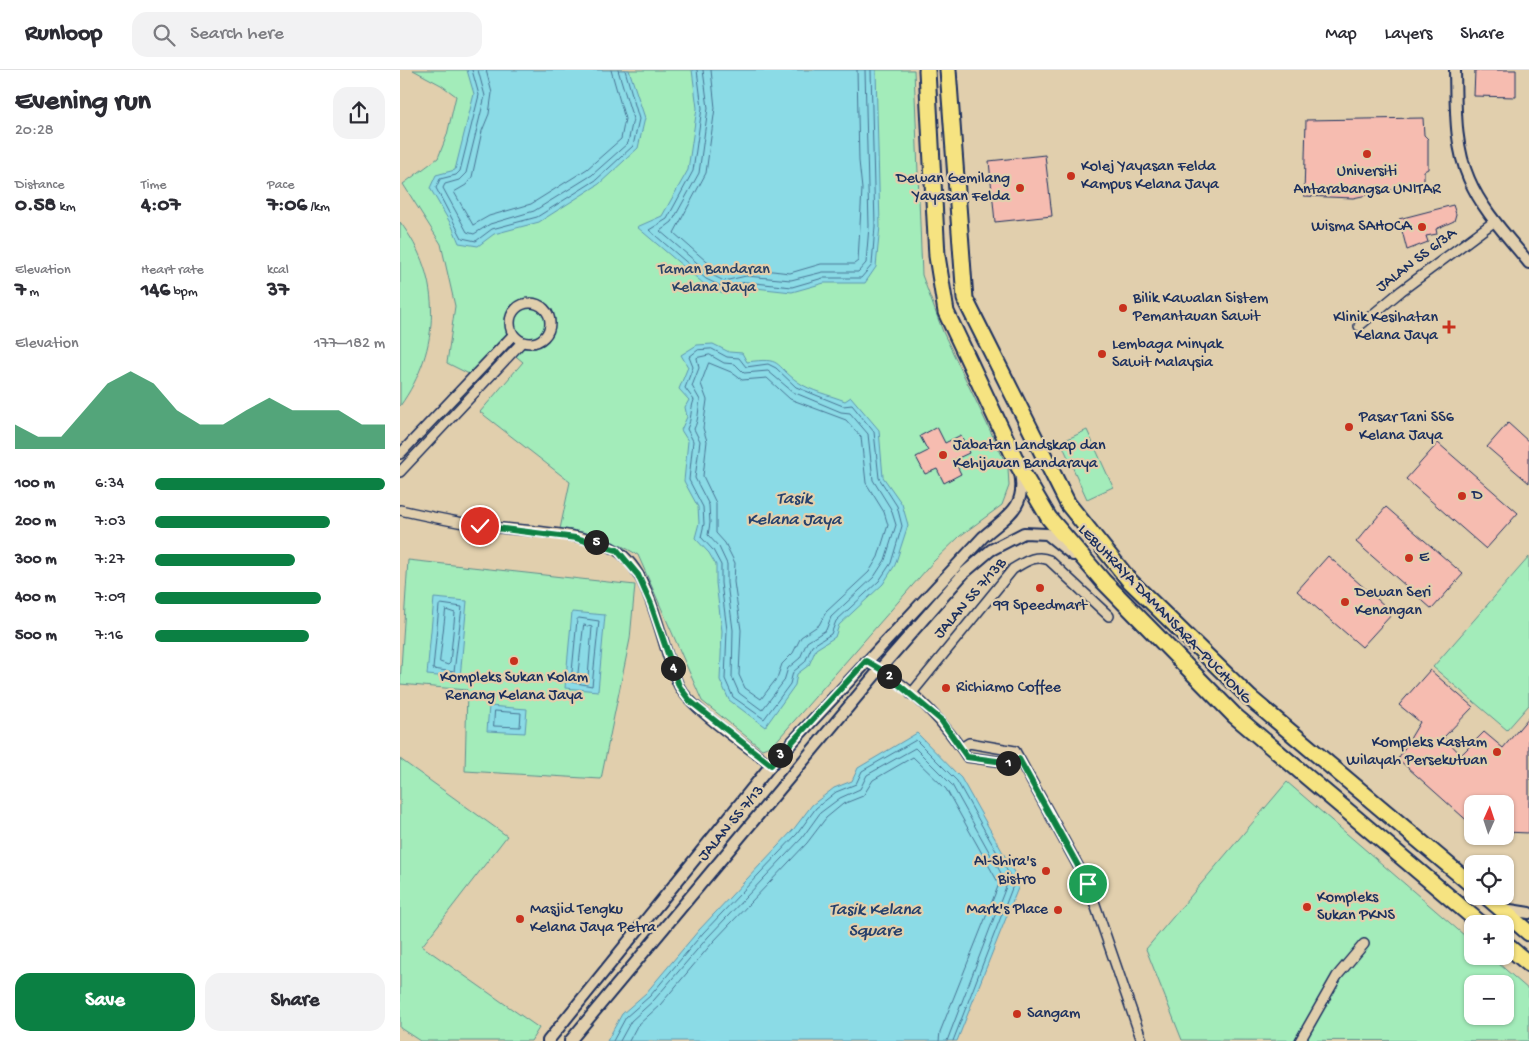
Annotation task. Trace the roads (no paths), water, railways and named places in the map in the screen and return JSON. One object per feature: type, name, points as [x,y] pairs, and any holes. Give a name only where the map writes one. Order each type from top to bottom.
[{"type":"highway","name":"LEBUHRAYA DAMANSARA–PUCHONG","points":[[927,70],[937,256],[946,312],[1019,467],[1049,518],[1103,581],[1236,716],[1470,915]]},
{"type":"highway","name":"LEBUHRAYA DAMANSARA–PUCHONG","points":[[948,70],[965,299],[1068,504],[1129,580],[1250,698],[1464,878]]},
{"type":"highway","points":[[1496,905],[1529,932]]},
{"type":"highway","points":[[1514,952],[1529,964]]},
{"type":"street","points":[[1455,70],[1458,136],[1469,180],[1495,221],[1529,263]]},
{"type":"street","name":"JALAN SS 6/3A","points":[[1359,326],[1401,291],[1495,221]]},
{"type":"street","points":[[530,303],[542,307],[550,318],[548,332],[539,341],[522,342],[513,335],[510,317],[518,307],[530,303]]},
{"type":"street","points":[[400,454],[513,335]]},
{"type":"street","points":[[400,472],[522,342]]},
{"type":"street","points":[[423,428],[432,436]]},
{"type":"street","name":"JALAN SS 7/13","points":[[548,1041],[771,765],[982,538],[1018,505],[1022,497],[1019,467]]},
{"type":"street","points":[[400,510],[480,526],[576,538],[617,550],[638,575],[651,604],[679,686],[690,701],[771,765]]},
{"type":"street","name":"JALAN SS 7/13","points":[[570,1041],[880,669],[964,573],[991,550],[1017,535],[1032,532],[1047,534],[1103,581]]},
{"type":"street","name":"JALAN SS 7/13B","points":[[911,694],[1013,569],[1034,558],[1043,557],[1050,560],[1109,616]]},
{"type":"street","points":[[866,661],[880,669],[941,720],[967,757],[1011,763],[1019,759]]},
{"type":"street","points":[[961,748],[969,743],[1015,751],[1088,884],[1142,1041]]},
{"type":"street","points":[[1500,909],[1529,913]]},
{"type":"street","points":[[1300,1041],[1337,976],[1364,944]]},
{"type":"water","points":[[467,70],[629,70],[645,118],[638,148],[599,184],[539,222],[494,234],[478,246],[459,243],[452,226],[430,188],[436,175],[455,170],[474,94]]},
{"type":"water","points":[[692,70],[876,70],[880,226],[876,267],[865,283],[824,283],[792,292],[746,287],[723,293],[704,284],[637,227],[662,216],[688,170],[697,108]]},
{"type":"water","name":"Tasik Kelana Jaya","points":[[713,344],[729,352],[742,353],[747,362],[767,360],[777,363],[798,382],[814,390],[845,401],[851,397],[879,430],[883,477],[902,504],[908,525],[895,565],[883,584],[839,625],[835,637],[816,649],[809,665],[797,674],[795,685],[765,727],[729,700],[720,680],[722,631],[716,583],[716,565],[709,553],[695,538],[699,523],[698,507],[684,481],[688,441],[681,430],[687,417],[685,407],[689,400],[679,389],[688,367],[681,355],[697,345]]},
{"type":"water","points":[[434,598],[467,601],[460,678],[427,675]]},
{"type":"water","points":[[572,612],[605,615],[598,691],[565,688]]},
{"type":"water","points":[[489,706],[527,709],[525,733],[487,731]]},
{"type":"water","name":"Tasik Kelana Square","points":[[917,733],[961,778],[1020,883],[957,1041],[607,1041],[622,1014],[646,993],[699,930],[793,830],[812,805],[834,788],[852,781],[858,768]]},
{"type":"place","name":"Universiti Antarabangsa UNITAR","points":[[1367,154]]},
{"type":"place","name":"Kolej Yayasan Felda Kampus Kelana Jaya","points":[[1071,176]]},
{"type":"place","name":"Dewan Gemilang Yayasan Felda","points":[[1020,188]]},
{"type":"place","name":"Wisma SAHOCA","points":[[1422,227]]},
{"type":"place","name":"Bilik Kawalan Sistem Pemantauan Sawit","points":[[1123,308]]},
{"type":"place","name":"Klinik Kesihatan Kelana Jaya","points":[[1449,327]]},
{"type":"place","name":"Lembaga Minyak Sawit Malaysia","points":[[1102,354]]},
{"type":"place","name":"Pasar Tani SS6 Kelana Jaya","points":[[1349,427]]},
{"type":"place","name":"Jabatan Landskap dan Kehijauan Bandaraya","points":[[943,455]]},
{"type":"place","name":"D","points":[[1462,496]]},
{"type":"place","name":"E","points":[[1409,558]]},
{"type":"place","name":"99 Speedmart","points":[[1040,588]]},
{"type":"place","name":"Dewan Seri Kenangan","points":[[1345,602]]},
{"type":"place","name":"Kompleks Sukan Kolam Renang Kelana Jaya","points":[[514,661]]},
{"type":"place","name":"Richiamo Coffee","points":[[946,688]]},
{"type":"place","name":"Kompleks Kastam Wilayah Persekutuan","points":[[1497,752]]},
{"type":"place","name":"Al-Shira's Bistro","points":[[1046,871]]},
{"type":"place","name":"Kompleks Sukan PKNS","points":[[1307,907]]},
{"type":"place","name":"Mark's Place","points":[[1058,910]]},
{"type":"place","name":"Masjid Tengku Kelana Jaya Petra","points":[[520,919]]},
{"type":"place","name":"Sangam","points":[[1017,1014]]},
{"type":"park label","name":"Taman Bandaran Kelana Jaya","points":[[714,279]]}]
